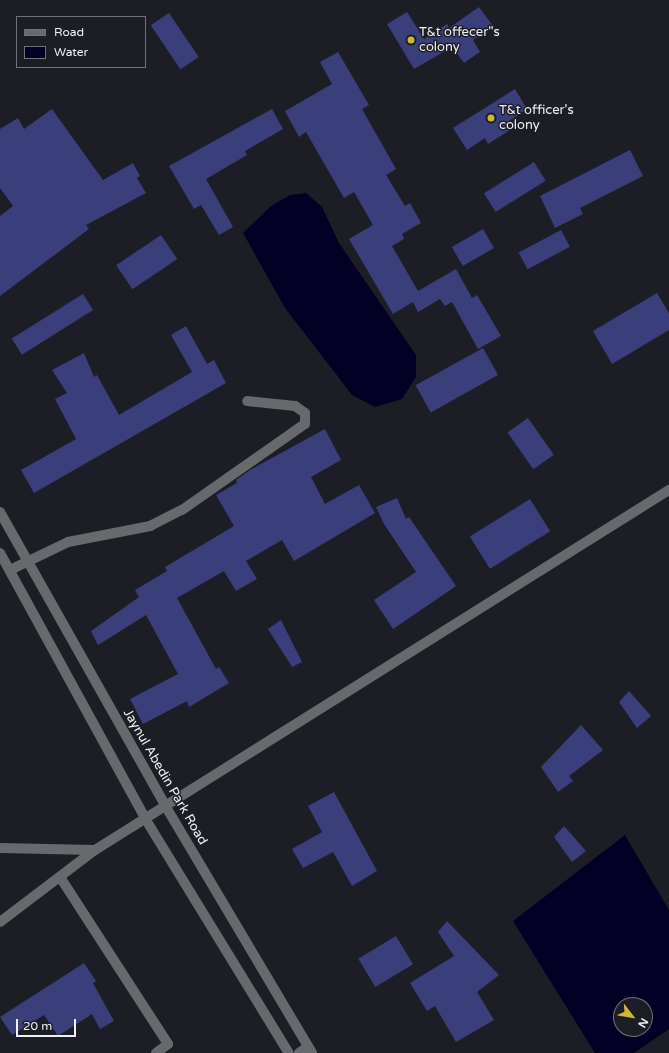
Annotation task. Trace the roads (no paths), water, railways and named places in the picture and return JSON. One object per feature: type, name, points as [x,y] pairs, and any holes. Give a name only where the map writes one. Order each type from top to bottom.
[{"type":"street","points":[[10,570],[68,542],[150,526],[182,510],[305,424],[305,413],[295,406],[247,400]]},
{"type":"street","points":[[0,922],[96,850],[669,490]]},
{"type":"street","name":"Jaynul Abedin Park Road","points":[[0,512],[29,560],[166,807],[310,1050]]},
{"type":"street","points":[[0,553],[146,820],[290,1053]]},
{"type":"street","points":[[0,848],[96,850]]},
{"type":"street","points":[[60,877],[168,1044],[156,1053]]},
{"type":"street","points":[[299,1053],[310,1050]]},
{"type":"water","points":[[306,193],[322,207],[339,243],[416,355],[416,377],[402,399],[375,407],[352,395],[285,308],[243,233],[271,206],[290,195]]},
{"type":"water","points":[[625,835],[669,910],[669,1029],[634,1053],[595,1053],[513,921]]},
{"type":"place","name":"T&t offecer\"s colony","points":[[411,40]]},
{"type":"place","name":"T&t officer's colony","points":[[491,118]]}]
